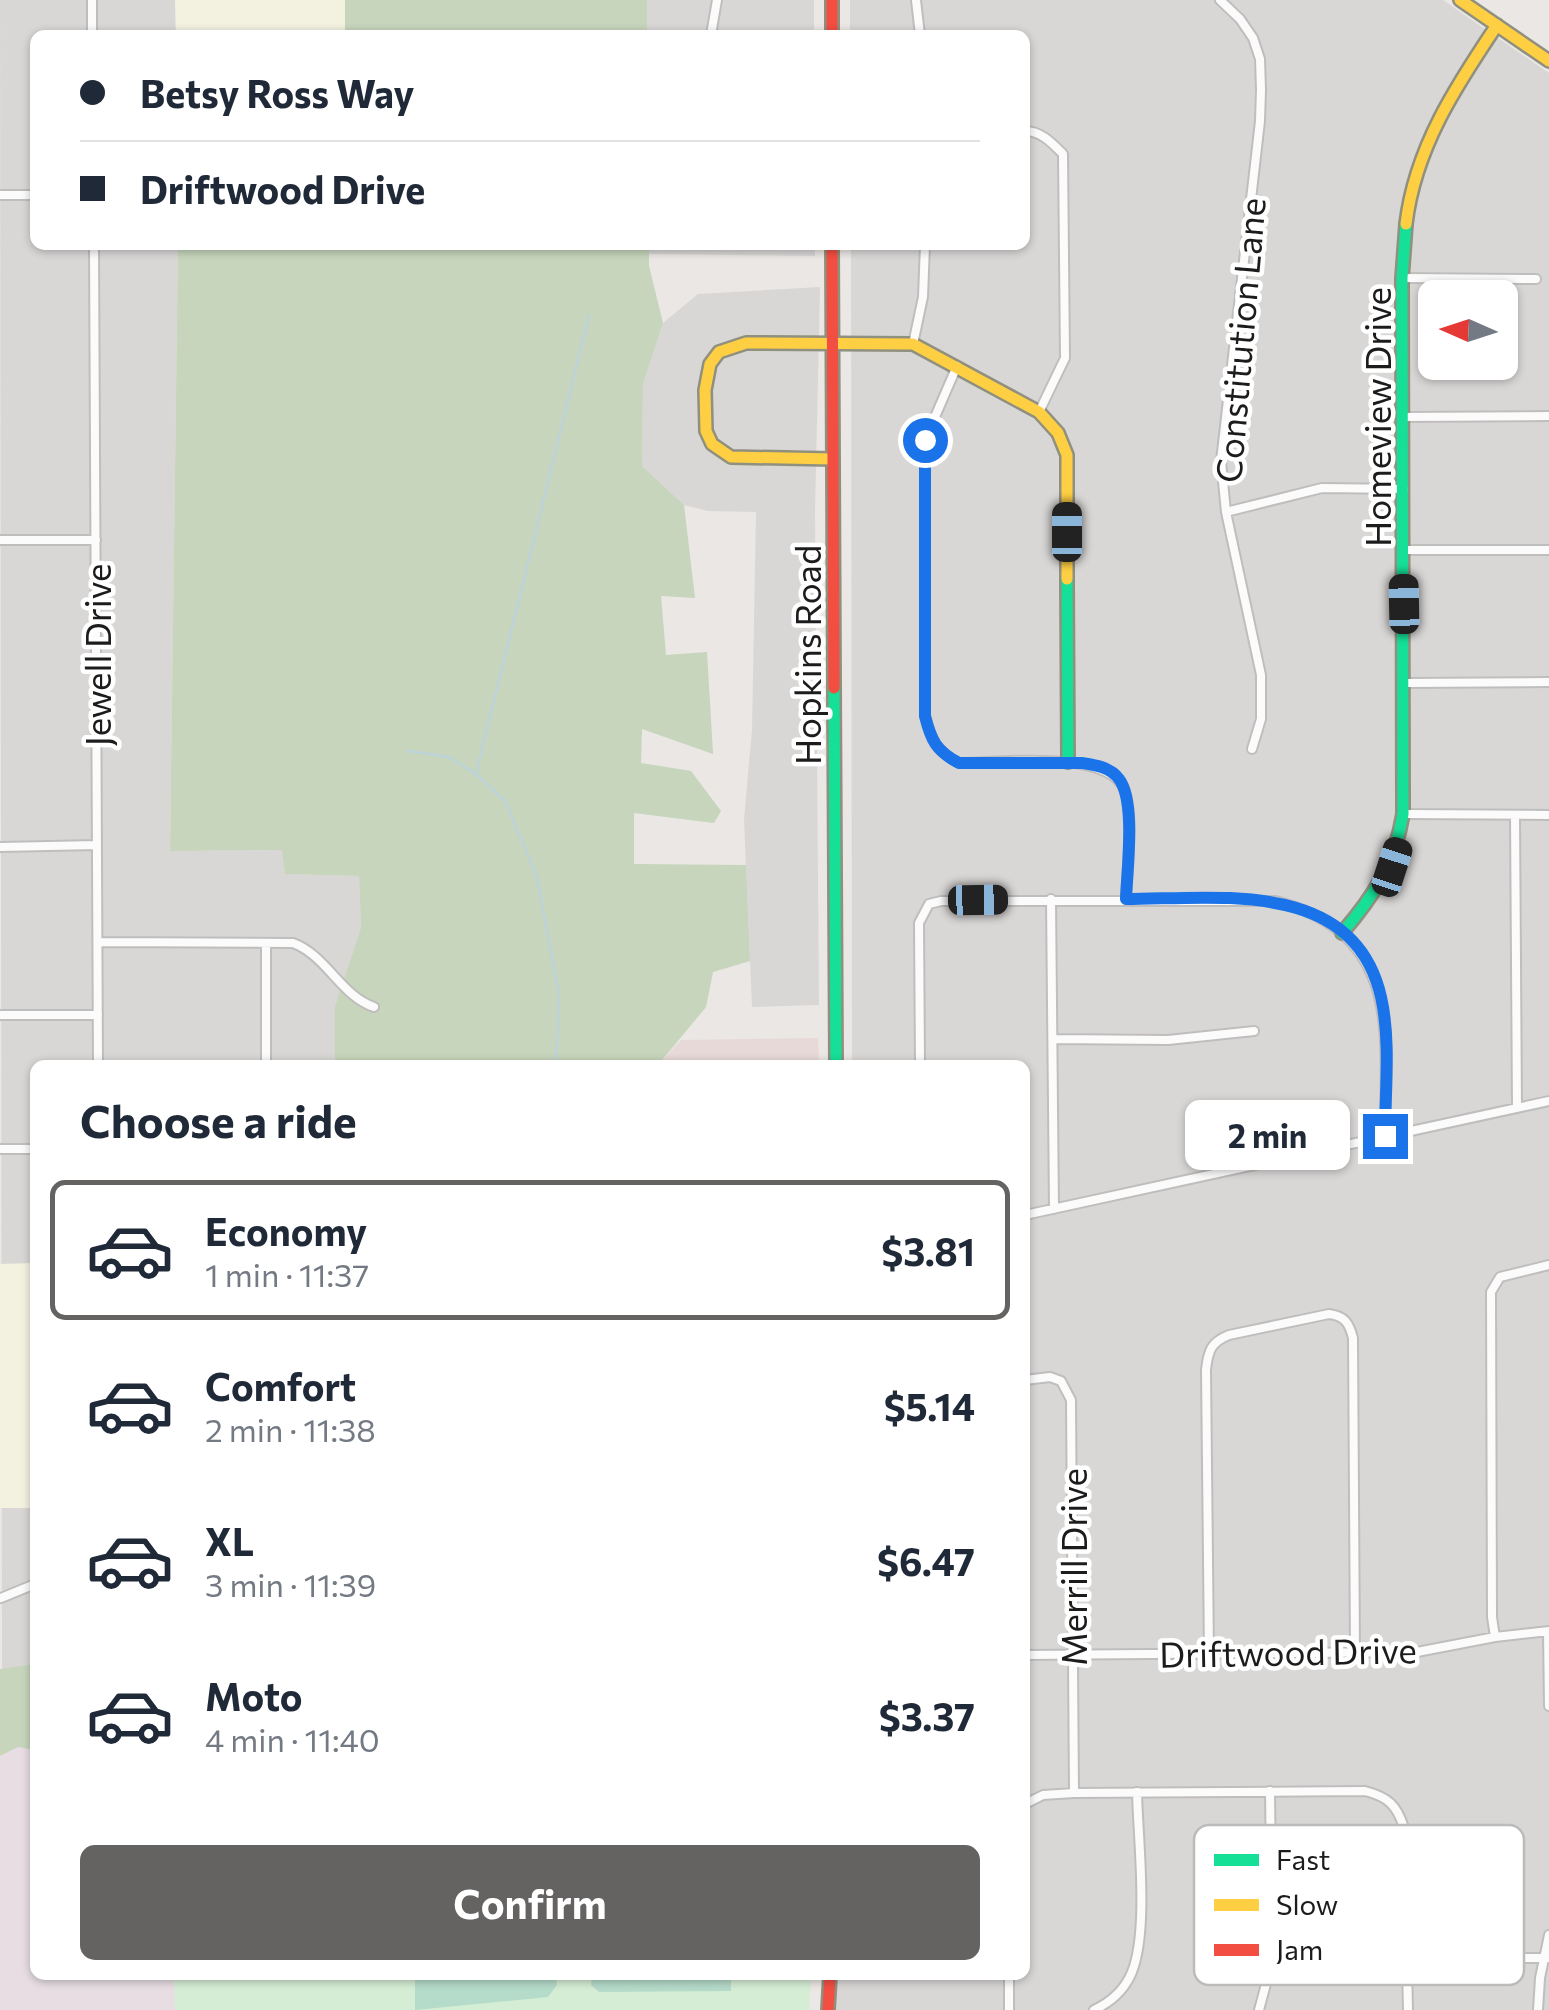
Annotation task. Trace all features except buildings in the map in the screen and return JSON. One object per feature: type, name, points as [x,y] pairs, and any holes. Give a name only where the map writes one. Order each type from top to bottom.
[{"type":"street","points":[[92,0],[92,30]]},
{"type":"street","points":[[712,30],[717,0]]},
{"type":"street","points":[[832,0],[832,30]]},
{"type":"street","points":[[916,0],[919,30]]},
{"type":"street","name":"Constitution Lane","points":[[1220,0],[1253,38],[1260,59],[1258,140],[1221,461],[1226,512],[1262,676],[1261,719],[1252,749]]},
{"type":"street","points":[[1460,0],[1549,61]]},
{"type":"street","name":"Homeview Drive","points":[[1342,934],[1377,893],[1392,867],[1404,814],[1402,278],[1406,219],[1422,154],[1452,92],[1497,25]]},
{"type":"street","points":[[1030,130],[1050,140],[1063,154],[1065,358],[1039,412]]},
{"type":"street","points":[[0,195],[30,195]]},
{"type":"street","name":"Jewell Drive","points":[[94,250],[98,1060]]},
{"type":"street","name":"Hopkins Road","points":[[832,250],[836,1060]]},
{"type":"street","points":[[913,344],[923,297],[925,250]]},
{"type":"street","points":[[1402,278],[1536,279]]},
{"type":"street","points":[[832,459],[749,459],[726,454],[712,444],[706,432],[705,390],[710,364],[725,348],[746,343],[913,344],[1039,412],[1058,433],[1067,454],[1068,762]]},
{"type":"street","points":[[957,366],[925,440],[925,716],[930,739],[940,754],[959,763],[1068,762],[1100,766],[1114,773],[1128,802],[1126,899]]},
{"type":"street","points":[[1402,417],[1549,416]]},
{"type":"street","points":[[1226,512],[1322,488],[1404,488]]},
{"type":"street","points":[[0,540],[96,540]]},
{"type":"street","points":[[1404,550],[1549,550]]},
{"type":"street","points":[[1405,683],[1549,682]]},
{"type":"street","points":[[1404,814],[1549,815]]},
{"type":"street","points":[[1515,815],[1517,1108]]},
{"type":"street","points":[[0,847],[97,845]]},
{"type":"street","points":[[1051,899],[1054,1209]]},
{"type":"street","points":[[920,1060],[919,923],[929,904],[941,900],[1276,900],[1301,907],[1327,921],[1364,959],[1381,996],[1385,1028],[1385,1136]]},
{"type":"street","points":[[98,942],[302,946],[361,1002],[374,1007]]},
{"type":"street","points":[[266,944],[266,1060]]},
{"type":"street","points":[[0,1015],[98,1015]]},
{"type":"street","points":[[1052,1040],[1168,1040],[1254,1031]]},
{"type":"street","points":[[1030,1214],[1549,1101]]},
{"type":"street","points":[[0,1148],[30,1148]]},
{"type":"street","points":[[1495,1636],[1491,1292],[1500,1277],[1549,1264]]},
{"type":"street","points":[[1210,1654],[1208,1353],[1217,1340],[1230,1335],[1329,1314],[1348,1322],[1353,1338],[1355,1654]]},
{"type":"street","name":"Merrill Drive","points":[[1030,1379],[1050,1377],[1060,1381],[1071,1400],[1074,1793]]},
{"type":"street","points":[[1,1598],[30,1586]]},
{"type":"street","points":[[1548,1631],[1549,1706]]},
{"type":"street","name":"Driftwood Drive","points":[[1030,1655],[1417,1652],[1495,1636],[1548,1631]]},
{"type":"street","points":[[1270,1791],[1270,1825]]},
{"type":"street","points":[[1094,2010],[1125,1985],[1138,1949],[1137,1792]]},
{"type":"street","points":[[1030,1802],[1043,1795],[1074,1793],[1365,1792],[1380,1795],[1398,1809],[1401,1825]]},
{"type":"street","points":[[1538,2010],[1549,1936]]},
{"type":"street","points":[[828,2010],[830,1980]]},
{"type":"street","points":[[1008,1980],[1009,2010]]},
{"type":"street","points":[[1259,2010],[1266,1985]]},
{"type":"shaded area","points":[[0,0],[175,0],[176,30],[30,30],[30,250],[178,250],[170,851],[283,850],[285,874],[359,876],[361,927],[335,1006],[335,1060],[30,1060],[30,1665],[2,1670]]},
{"type":"shaded area","points":[[175,0],[345,0],[345,30],[176,30]]},
{"type":"shaded area","points":[[647,0],[814,0],[814,30],[647,30]]},
{"type":"shaded area","points":[[850,0],[1443,0],[1549,73],[1549,2010],[836,2010],[837,1980],[1030,1980],[1030,1060],[852,1060],[851,250],[1030,250],[1030,30],[850,30]]},
{"type":"shaded area","points":[[649,250],[815,250],[815,256],[649,254]]},
{"type":"shaded area","points":[[820,287],[815,511],[819,1005],[752,1007],[744,820],[752,730],[756,512],[708,511],[684,505],[642,466],[643,384],[663,323],[698,294]]},
{"type":"shaded area","points":[[818,1038],[819,1060],[663,1060],[681,1040]]},
{"type":"shaded area","points":[[30,1263],[30,1508],[0,1508],[0,1264]]},
{"type":"shaded area","points":[[18,1747],[30,1749],[30,1980],[174,1980],[175,2010],[0,2010],[0,1756]]},
{"type":"green space","points":[[345,0],[647,0],[647,30],[345,30]]},
{"type":"green space","points":[[178,250],[649,250],[649,266],[663,323],[643,384],[642,466],[684,505],[695,598],[661,596],[666,655],[707,652],[713,754],[642,729],[641,763],[691,771],[721,811],[714,823],[634,813],[634,864],[746,865],[750,961],[713,972],[706,1007],[662,1060],[335,1060],[335,1006],[361,927],[359,876],[285,874],[282,850],[170,851]]},
{"type":"green space","points":[[30,1665],[30,1749],[18,1747],[0,1756],[0,1669]]},
{"type":"green space","points":[[174,1980],[811,1980],[809,2010],[175,2010]]},
{"type":"green space","points":[[415,1980],[556,1980],[548,1997],[415,2010]]},
{"type":"green space","points":[[592,1980],[731,1980],[731,1991],[599,1992],[591,1985]]},
{"type":"waterway","points":[[556,1060],[559,995],[537,877],[505,801],[476,774],[589,315]]},
{"type":"waterway","points":[[408,751],[449,757],[476,774]]},
{"type":"traffic: fast","points":[[1342,933],[1382,878],[1403,814],[1402,278],[1406,224]]},
{"type":"traffic: fast","points":[[1067,579],[1068,762]]},
{"type":"traffic: fast","points":[[834,688],[836,1060]]},
{"type":"traffic: slow","points":[[1460,0],[1549,61]]},
{"type":"traffic: slow","points":[[1406,224],[1418,169],[1428,144],[1497,25]]},
{"type":"traffic: slow","points":[[832,459],[731,457],[712,444],[706,431],[705,390],[710,364],[719,352],[746,343],[913,344],[1039,412],[1058,433],[1067,455],[1067,579]]},
{"type":"traffic: jam","points":[[832,0],[832,30]]},
{"type":"traffic: jam","points":[[832,250],[834,688]]},
{"type":"traffic: jam","points":[[828,2010],[830,1980]]},
{"type":"route","points":[[925,440],[925,716],[930,739],[940,754],[959,763],[1082,763],[1114,773],[1128,802],[1126,899],[1276,900],[1301,907],[1342,934],[1364,959],[1381,996],[1385,1028],[1385,1136]]}]
